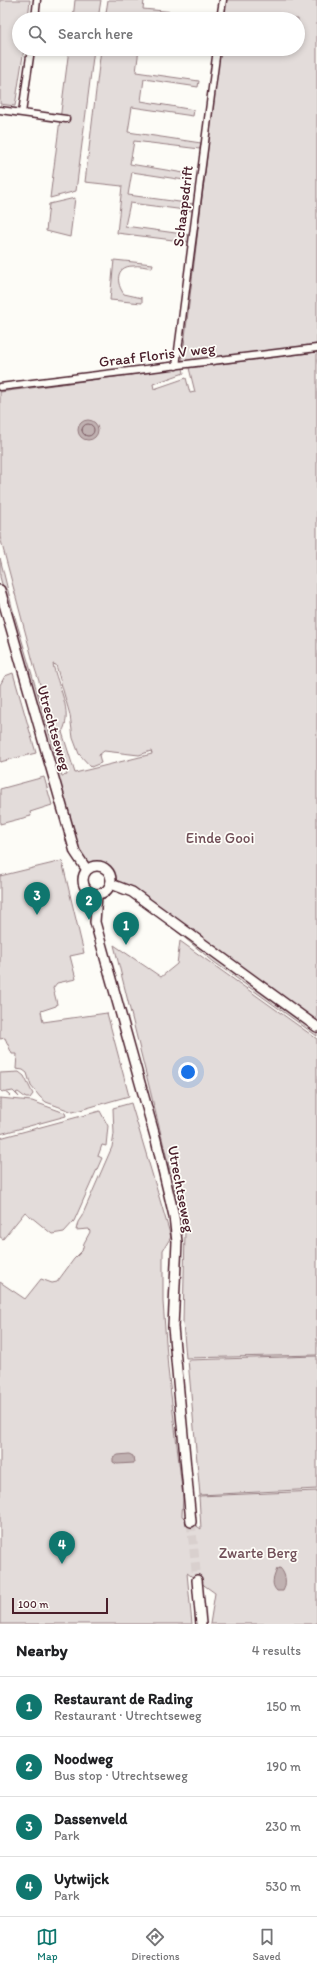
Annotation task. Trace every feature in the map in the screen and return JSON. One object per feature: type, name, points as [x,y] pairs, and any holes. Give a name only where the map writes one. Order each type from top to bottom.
[{"type":"main road","name":"Utrechtseweg","points":[[0,590],[75,852],[87,870]]},
{"type":"main road","points":[[95,866],[104,868],[110,875],[111,884],[106,891],[97,894],[87,890],[84,886],[83,880],[87,870],[95,866]]},
{"type":"main road","points":[[111,884],[132,892],[317,1027]]},
{"type":"main road","name":"Utrechtseweg","points":[[97,894],[96,927],[156,1140],[174,1216],[177,1242],[173,1327],[191,1522]]},
{"type":"main road","points":[[197,1580],[202,1624]]},
{"type":"street","points":[[36,12],[37,0]]},
{"type":"street","points":[[221,12],[223,0]]},
{"type":"street","points":[[22,113],[29,56]]},
{"type":"street","name":"Schaapsdrift","points":[[176,366],[216,56]]},
{"type":"street","points":[[0,110],[66,119]]},
{"type":"street","name":"Graaf Floris V weg","points":[[0,386],[317,348]]},
{"type":"green space","points":[[0,0],[30,0],[29,12],[12,12],[12,56],[23,56],[15,106],[0,104]]},
{"type":"green space","points":[[75,0],[101,0],[99,12],[74,12]]},
{"type":"green space","points":[[108,0],[144,0],[143,9],[174,12],[106,12]]},
{"type":"green space","points":[[226,0],[317,0],[317,344],[228,356],[211,360],[182,362],[219,56],[305,56],[305,12],[224,12]]},
{"type":"green space","points":[[68,56],[93,56],[76,191],[50,198]]},
{"type":"green space","points":[[100,56],[138,56],[136,72],[199,81],[198,87],[144,79],[141,101],[194,110],[193,116],[132,107],[128,132],[201,143],[200,149],[134,141],[130,164],[184,173],[184,180],[132,172],[128,195],[194,204],[193,211],[130,203],[125,226],[190,235],[189,242],[117,233],[122,186],[85,182]]},
{"type":"green space","points":[[75,198],[70,237],[46,231],[49,204]]},
{"type":"green space","points":[[114,260],[153,264],[152,268],[138,266],[127,267],[120,272],[119,281],[121,290],[124,294],[142,298],[142,303],[110,300]]},
{"type":"green space","name":"Einde Gooi","points":[[317,352],[317,1026],[71,851],[58,777],[0,577],[0,558],[12,607],[62,776],[67,775],[60,746],[35,669],[0,537],[0,392],[183,368],[184,373],[153,384],[154,389],[186,378],[190,393],[195,392],[189,368]],"holes":[[[53,664],[56,665],[70,715],[73,738],[79,754],[91,767],[101,763],[99,755],[104,751],[139,755],[151,751],[152,754],[75,773],[62,732],[66,716],[64,698]]]},
{"type":"green space","points":[[13,673],[36,753],[0,762],[0,685],[5,676]]},
{"type":"green space","points":[[44,777],[52,805],[30,812],[31,816],[0,824],[0,789]]},
{"type":"green space","points":[[62,861],[84,953],[70,956],[76,979],[57,983],[53,988],[57,1004],[56,1006],[41,1011],[43,1022],[107,1013],[129,1096],[73,1112],[46,1102],[40,1097],[31,1086],[27,1073],[23,1070],[16,1069],[17,1054],[12,1054],[5,1038],[0,1039],[0,876]]},
{"type":"green space","points":[[158,916],[317,1031],[317,1036],[214,962]]},
{"type":"green space","points":[[180,941],[317,1039],[317,1355],[186,1358],[183,1322],[185,1231],[114,945],[161,977],[177,964]]},
{"type":"green space","points":[[19,1072],[24,1076],[33,1094],[30,1098],[26,1098],[18,1092],[16,1093],[19,1097],[13,1091],[7,1092],[10,1096],[4,1091],[2,1092],[0,1090],[0,1073]]},
{"type":"green space","points":[[0,1098],[32,1101],[65,1113],[66,1116],[0,1134]]},
{"type":"green space","name":"Zwarte Berg","points":[[131,1103],[171,1237],[163,1250],[163,1302],[168,1369],[183,1497],[182,1516],[201,1529],[199,1496],[317,1491],[317,1624],[210,1624],[215,1593],[187,1573],[192,1624],[0,1624],[0,1282],[25,1299],[41,1279],[52,1283],[57,1282],[74,1259],[82,1251],[84,1243],[90,1232],[89,1229],[76,1230],[78,1222],[112,1147],[114,1134],[113,1108]]},
{"type":"green space","points":[[100,1111],[108,1126],[106,1146],[102,1145],[98,1156],[102,1158],[74,1221],[64,1232],[52,1234],[25,1212],[3,1239],[0,1237],[0,1138]]},
{"type":"green space","points":[[317,1356],[317,1489],[200,1495],[188,1360]]},
{"type":"water","points":[[84,420],[92,420],[98,426],[98,434],[92,440],[84,440],[78,434],[78,426]]},
{"type":"water","points":[[129,1454],[133,1456],[134,1463],[117,1464],[113,1462],[113,1458],[118,1455]]},
{"type":"water","points":[[280,1568],[285,1576],[285,1585],[283,1591],[277,1591],[273,1580],[277,1569]]},
{"type":"tunnel","points":[[191,1522],[197,1580]]},
{"type":"place","name":"Dassenveld","points":[[37,915]]},
{"type":"place","name":"Noodweg","points":[[89,920]]},
{"type":"place","name":"Restaurant de Rading","points":[[126,945]]},
{"type":"place","name":"Uytwijck","points":[[62,1564]]}]
